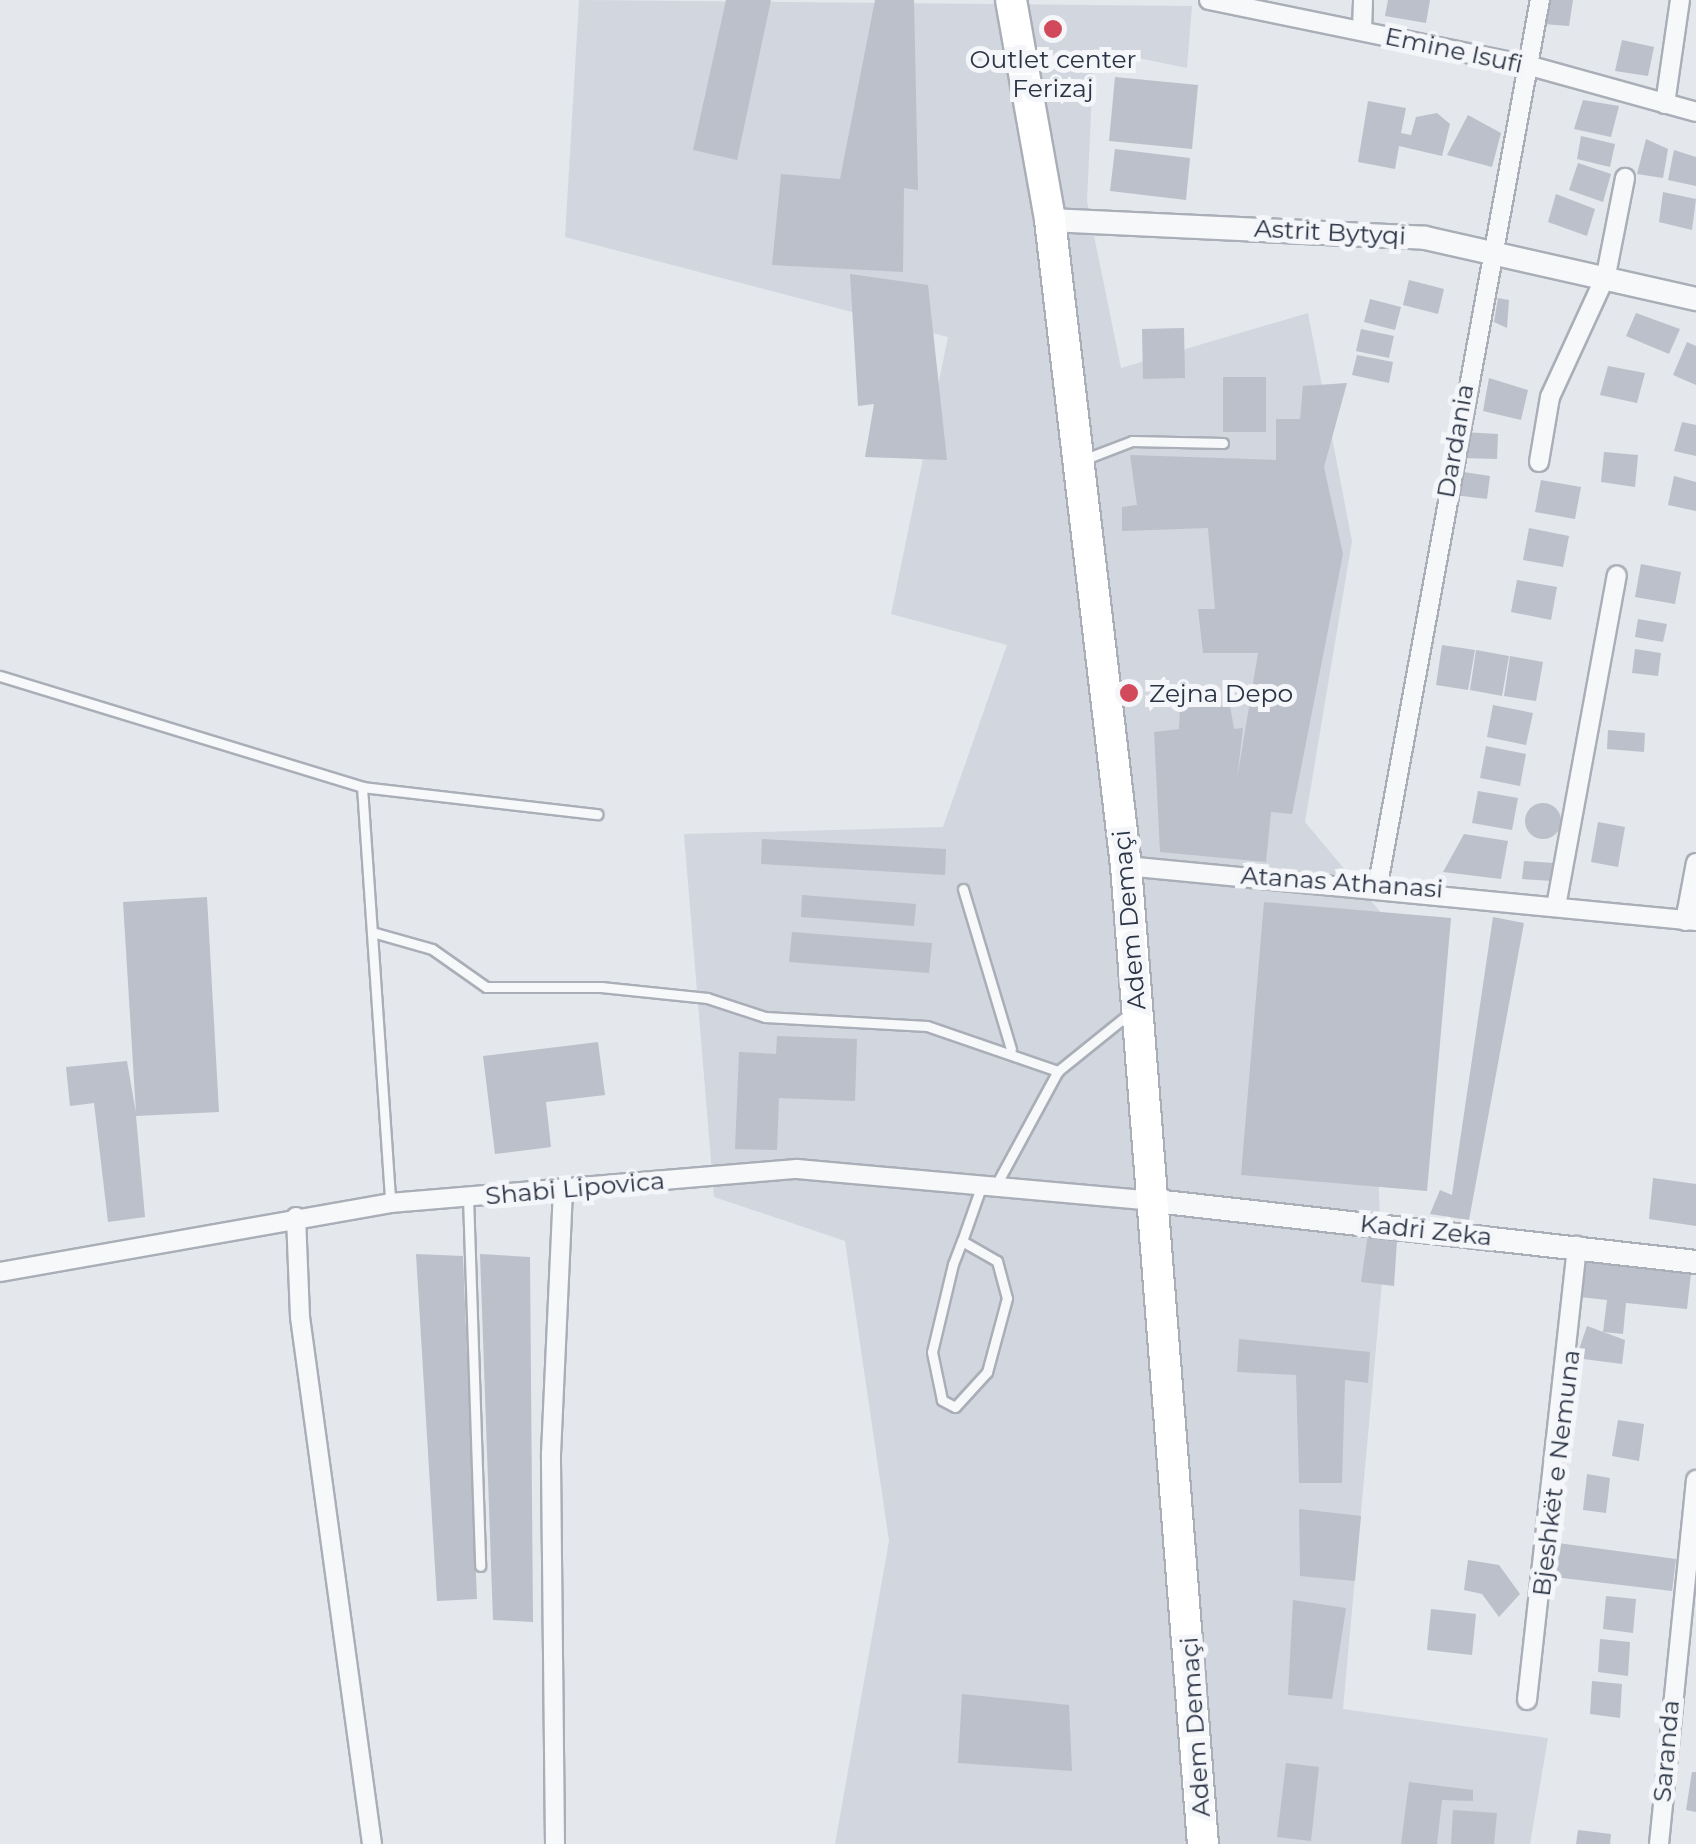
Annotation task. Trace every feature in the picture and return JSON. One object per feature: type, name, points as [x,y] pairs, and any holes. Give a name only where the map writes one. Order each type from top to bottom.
[{"type":"main road","name":"Adem Demaçi","points":[[1011,0],[1050,220],[1126,866],[1204,1844]]},
{"type":"street","name":"Emine Isufi","points":[[1209,0],[1247,3],[1527,65],[1696,112]]},
{"type":"street","points":[[1362,30],[1364,0]]},
{"type":"street","name":"Dardania","points":[[1378,884],[1490,246],[1540,0]]},
{"type":"street","points":[[1665,104],[1680,0]]},
{"type":"street","points":[[1539,462],[1550,397],[1606,274],[1625,178]]},
{"type":"street","name":"Astrit Bytyqi","points":[[1050,220],[1490,246],[1696,299]]},
{"type":"street","points":[[1558,901],[1616,575]]},
{"type":"street","points":[[1690,920],[1696,863]]},
{"type":"street","name":"Atanas Athanasi","points":[[1126,866],[1558,901],[1690,920]]},
{"type":"street","name":"Shabi Lipovica","points":[[0,1272],[296,1217],[390,1204],[798,1168],[1155,1202]]},
{"type":"street","points":[[555,1844],[551,1454],[563,1189]]},
{"type":"street","name":"Kadri Zeka","points":[[1155,1202],[1696,1262]]},
{"type":"street","points":[[296,1217],[300,1318],[372,1844]]},
{"type":"street","name":"Bjeshkët e Nemuna","points":[[1527,1700],[1577,1246]]},
{"type":"street","name":"Saranda","points":[[1659,1844],[1696,1480]]},
{"type":"lane","points":[[1078,461],[1132,441],[1223,443]]},
{"type":"lane","points":[[0,676],[362,787],[597,814]]},
{"type":"lane","points":[[362,787],[390,1204]]},
{"type":"lane","points":[[963,889],[1011,1050]]},
{"type":"lane","points":[[372,932],[432,949],[486,987],[707,998],[766,1017],[927,1026],[1011,1050],[1058,1071]]},
{"type":"lane","points":[[962,1241],[998,1261],[1007,1298],[987,1372],[955,1407],[942,1400],[932,1352],[962,1241],[988,1187],[1058,1071],[1138,1007]]},
{"type":"lane","points":[[468,1197],[480,1566]]},
{"type":"shaded area","points":[[579,0],[1192,6],[1187,68],[1094,49],[1087,201],[1121,368],[1308,313],[1352,541],[1305,822],[1388,921],[1375,1073],[1382,1282],[1343,1709],[1548,1738],[1530,1844],[835,1844],[889,1541],[845,1241],[714,1197],[684,834],[943,827],[1007,645],[891,614],[948,337],[565,237]]},
{"type":"building","points":[[726,0],[771,0],[737,160],[693,150]]},
{"type":"building","points":[[875,0],[914,0],[918,190],[904,188],[903,272],[772,265],[781,174],[840,179]]},
{"type":"building","points":[[1388,0],[1430,0],[1426,23],[1385,16]]},
{"type":"building","points":[[1548,0],[1573,0],[1569,26],[1543,24]]},
{"type":"building","points":[[1622,40],[1654,47],[1648,76],[1615,71]]},
{"type":"building","points":[[1115,77],[1198,85],[1192,149],[1109,141]]},
{"type":"building","points":[[1583,100],[1619,106],[1611,137],[1574,129]]},
{"type":"building","points":[[1368,101],[1406,108],[1401,133],[1411,135],[1416,117],[1437,113],[1450,124],[1442,156],[1399,146],[1395,169],[1358,162]]},
{"type":"building","points":[[1468,115],[1501,133],[1492,167],[1447,155]]},
{"type":"building","points":[[1581,136],[1615,144],[1610,167],[1577,159]]},
{"type":"building","points":[[1646,139],[1668,149],[1663,178],[1637,174]]},
{"type":"building","points":[[1115,149],[1190,158],[1186,200],[1110,191]]},
{"type":"building","points":[[1674,150],[1696,157],[1696,186],[1668,180]]},
{"type":"building","points":[[1578,163],[1611,174],[1603,202],[1569,190]]},
{"type":"building","points":[[1663,192],[1696,199],[1692,230],[1659,222]]},
{"type":"building","points":[[1556,194],[1595,209],[1587,236],[1548,222]]},
{"type":"building","points":[[850,274],[928,285],[947,460],[865,457],[874,404],[858,406]]},
{"type":"building","points":[[1409,280],[1444,289],[1438,314],[1403,305]]},
{"type":"building","points":[[1498,298],[1509,300],[1507,328],[1494,322]]},
{"type":"building","points":[[1370,299],[1401,307],[1395,330],[1364,322]]},
{"type":"building","points":[[1636,313],[1680,329],[1669,354],[1626,336]]},
{"type":"building","points":[[1184,328],[1185,378],[1143,379],[1142,329]]},
{"type":"building","points":[[1361,329],[1394,336],[1389,358],[1356,351]]},
{"type":"building","points":[[1687,342],[1696,346],[1696,385],[1673,375]]},
{"type":"building","points":[[1357,355],[1393,362],[1389,383],[1352,375]]},
{"type":"building","points":[[1608,366],[1645,373],[1637,403],[1600,395]]},
{"type":"building","points":[[1223,377],[1266,377],[1266,432],[1223,432]]},
{"type":"building","points":[[1489,378],[1528,390],[1521,420],[1483,411]]},
{"type":"building","points":[[1347,383],[1324,467],[1343,554],[1292,814],[1271,812],[1266,862],[1160,852],[1154,732],[1179,729],[1180,708],[1230,705],[1234,729],[1243,728],[1237,779],[1258,653],[1203,653],[1198,609],[1215,609],[1208,528],[1122,531],[1122,507],[1137,505],[1130,455],[1276,460],[1276,419],[1300,419],[1303,386]]},
{"type":"building","points":[[1682,422],[1696,425],[1696,456],[1674,451]]},
{"type":"building","points":[[1463,432],[1498,434],[1497,459],[1462,458]]},
{"type":"building","points":[[1604,452],[1638,455],[1635,487],[1601,482]]},
{"type":"building","points":[[1457,471],[1490,476],[1487,499],[1454,495]]},
{"type":"building","points":[[1674,476],[1696,482],[1696,511],[1668,505]]},
{"type":"building","points":[[1541,480],[1581,487],[1575,519],[1535,512]]},
{"type":"building","points":[[1529,528],[1569,536],[1563,567],[1523,560]]},
{"type":"building","points":[[1641,564],[1681,572],[1675,604],[1635,597]]},
{"type":"building","points":[[1517,580],[1557,587],[1551,620],[1511,612]]},
{"type":"building","points":[[1638,619],[1667,624],[1663,642],[1635,637]]},
{"type":"building","points":[[1442,645],[1475,650],[1468,690],[1436,685]]},
{"type":"building","points":[[1635,649],[1661,653],[1658,676],[1632,673]]},
{"type":"building","points":[[1476,650],[1509,656],[1502,696],[1470,690]]},
{"type":"building","points":[[1510,656],[1543,662],[1536,701],[1504,696]]},
{"type":"building","points":[[1493,705],[1533,713],[1526,745],[1487,737]]},
{"type":"building","points":[[1608,730],[1645,733],[1644,752],[1607,749]]},
{"type":"building","points":[[1486,746],[1526,754],[1520,786],[1480,778]]},
{"type":"building","points":[[1478,791],[1518,798],[1512,830],[1472,823]]},
{"type":"building","points":[[1543,803],[1556,808],[1561,821],[1556,834],[1543,839],[1530,834],[1525,821],[1530,808]]},
{"type":"building","points":[[1598,822],[1625,827],[1618,867],[1591,862]]},
{"type":"building","points":[[1464,834],[1508,841],[1501,879],[1443,872]]},
{"type":"building","points":[[762,839],[946,849],[945,875],[761,864]]},
{"type":"building","points":[[1524,861],[1554,863],[1553,881],[1522,879]]},
{"type":"building","points":[[802,895],[916,904],[914,926],[801,917]]},
{"type":"building","points":[[207,897],[219,1112],[136,1116],[145,1217],[108,1222],[94,1103],[70,1106],[66,1067],[127,1061],[136,1113],[123,902]]},
{"type":"building","points":[[1264,902],[1451,918],[1427,1191],[1241,1175]]},
{"type":"building","points":[[1493,917],[1524,923],[1469,1220],[1430,1214],[1440,1190],[1452,1195]]},
{"type":"building","points":[[792,932],[932,943],[929,973],[789,962]]},
{"type":"building","points":[[777,1036],[857,1039],[855,1101],[779,1098],[777,1150],[735,1149],[739,1052],[776,1054]]},
{"type":"building","points":[[598,1042],[605,1095],[546,1102],[551,1147],[495,1154],[483,1056]]},
{"type":"building","points":[[1653,1178],[1696,1184],[1696,1226],[1649,1219]]},
{"type":"building","points":[[1368,1234],[1397,1240],[1394,1286],[1361,1282]]},
{"type":"building","points":[[416,1254],[463,1256],[477,1599],[437,1601]]},
{"type":"building","points":[[480,1254],[530,1257],[533,1622],[493,1620]]},
{"type":"building","points":[[1584,1262],[1691,1273],[1687,1309],[1626,1303],[1623,1334],[1603,1332],[1607,1300],[1580,1297]]},
{"type":"building","points":[[1587,1326],[1625,1340],[1622,1364],[1576,1358]]},
{"type":"building","points":[[1239,1339],[1370,1352],[1368,1383],[1345,1380],[1342,1483],[1299,1483],[1296,1375],[1237,1372]]},
{"type":"building","points":[[1618,1420],[1644,1424],[1639,1461],[1612,1456]]},
{"type":"building","points":[[1587,1474],[1610,1478],[1606,1513],[1583,1510]]},
{"type":"building","points":[[1299,1509],[1361,1516],[1355,1581],[1300,1576]]},
{"type":"building","points":[[1558,1543],[1676,1559],[1672,1591],[1554,1577]]},
{"type":"building","points":[[1468,1560],[1499,1565],[1520,1594],[1499,1617],[1482,1594],[1464,1590]]},
{"type":"building","points":[[1606,1596],[1636,1599],[1633,1633],[1603,1629]]},
{"type":"building","points":[[1293,1600],[1346,1608],[1332,1699],[1288,1695]]},
{"type":"building","points":[[1431,1609],[1476,1614],[1472,1655],[1427,1650]]},
{"type":"building","points":[[1600,1639],[1630,1642],[1628,1676],[1598,1672]]},
{"type":"building","points":[[1592,1681],[1622,1684],[1620,1718],[1590,1714]]},
{"type":"building","points":[[962,1694],[1069,1705],[1072,1771],[958,1763]]},
{"type":"building","points":[[1286,1763],[1319,1767],[1311,1841],[1277,1837]]},
{"type":"building","points":[[1692,1772],[1696,1772],[1696,1812],[1686,1810]]},
{"type":"building","points":[[1409,1782],[1473,1790],[1473,1801],[1442,1800],[1437,1844],[1401,1844]]},
{"type":"building","points":[[1453,1810],[1497,1813],[1494,1844],[1451,1844]]},
{"type":"building","points":[[1578,1830],[1611,1834],[1610,1844],[1576,1844]]},
{"type":"place","name":"Outlet center Ferizaj","points":[[1053,29]]},
{"type":"place","name":"Zejna Depo","points":[[1129,693]]}]
